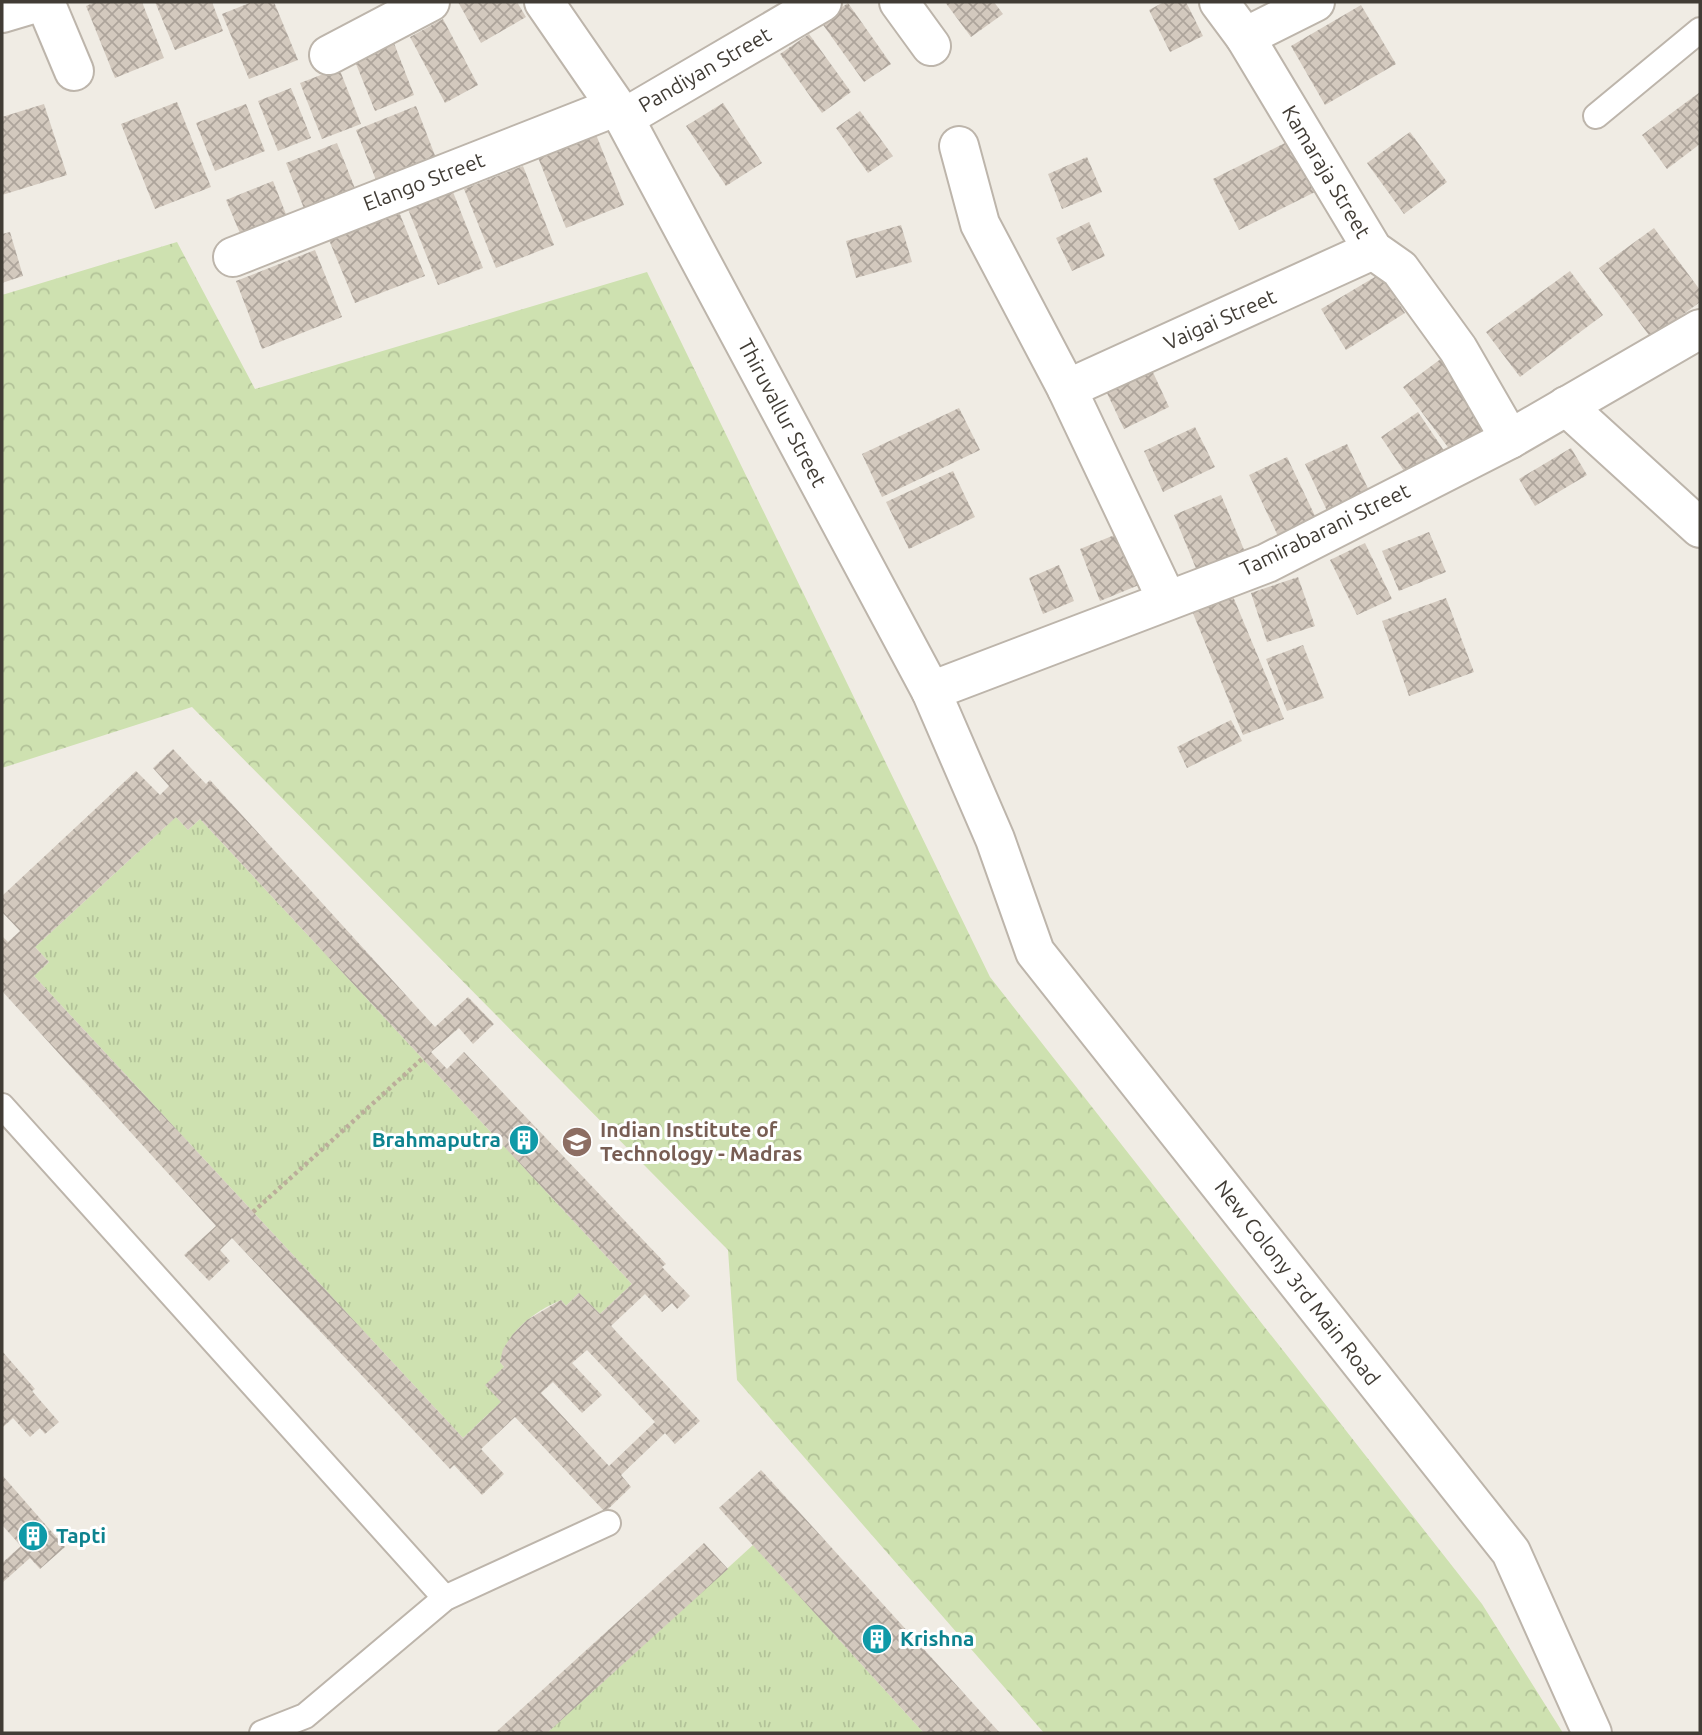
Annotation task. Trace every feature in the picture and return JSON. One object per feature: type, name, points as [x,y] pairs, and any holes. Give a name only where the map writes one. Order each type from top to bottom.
[{"type":"street","points":[[2,13],[39,2]]},
{"type":"street","points":[[45,2],[74,71]]},
{"type":"street","points":[[328,55],[430,2]]},
{"type":"street","name":"Thiruvallur Street","points":[[544,2],[620,112],[931,691],[995,839]]},
{"type":"street","name":"Pandiyan Street","points":[[620,112],[822,2]]},
{"type":"street","points":[[899,2],[931,46]]},
{"type":"street","name":"Kamaraja Street","points":[[1219,2],[1245,37],[1373,250],[1400,270],[1451,339],[1510,439]]},
{"type":"street","points":[[1245,37],[1315,2]]},
{"type":"street","name":"Elango Street","points":[[233,257],[620,112]]},
{"type":"street","points":[[959,146],[980,224],[1067,389],[1167,600]]},
{"type":"street","name":"Vaigai Street","points":[[1067,389],[1373,250]]},
{"type":"street","name":"Tamirabarani Street","points":[[931,691],[1267,563],[1510,439],[1700,329]]},
{"type":"street","points":[[1566,406],[1700,528]]},
{"type":"street","name":"New Colony 3rd Main Road","points":[[995,839],[1035,952],[1511,1552],[1592,1733]]},
{"type":"lane","points":[[1596,116],[1700,30]]},
{"type":"lane","points":[[2,1106],[445,1598]]},
{"type":"lane","points":[[262,1733],[305,1716],[445,1598],[608,1523]]},
{"type":"path","points":[[253,1212],[423,1058]]},
{"type":"green space","points":[[177,242],[255,389],[647,272],[990,977],[1482,1604],[1563,1733],[1044,1733],[737,1380],[728,1250],[192,707],[2,768],[2,295]]},
{"type":"green space","points":[[176,817],[188,830],[200,819],[632,1284],[600,1314],[579,1293],[566,1306],[561,1300],[541,1310],[523,1324],[503,1351],[500,1362],[504,1367],[501,1402],[463,1438],[34,976],[49,962],[35,947]]},
{"type":"green space","points":[[753,1545],[924,1733],[547,1733]]},
{"type":"building","points":[[95,2],[142,2],[164,58],[115,78],[86,6]]},
{"type":"building","points":[[155,2],[212,2],[223,31],[175,50]]},
{"type":"building","points":[[252,2],[274,2],[298,60],[249,79],[222,14]]},
{"type":"building","points":[[458,2],[517,2],[526,17],[481,43]]},
{"type":"building","points":[[945,2],[994,2],[1003,14],[971,37]]},
{"type":"building","points":[[1164,2],[1186,2],[1203,36],[1170,52],[1149,10]]},
{"type":"building","points":[[848,3],[891,64],[864,82],[821,22]]},
{"type":"building","points":[[1361,5],[1396,64],[1325,105],[1291,46]]},
{"type":"building","points":[[443,19],[478,85],[445,103],[410,37]]},
{"type":"building","points":[[809,34],[851,92],[822,113],[780,54]]},
{"type":"building","points":[[392,38],[414,95],[375,111],[352,54]]},
{"type":"building","points":[[339,68],[361,124],[322,139],[300,83]]},
{"type":"building","points":[[291,88],[311,138],[278,151],[258,101]]},
{"type":"building","points":[[1700,92],[1700,144],[1667,169],[1642,135]]},
{"type":"building","points":[[177,102],[211,187],[155,209],[121,124]]},
{"type":"building","points":[[723,103],[762,163],[726,186],[686,126]]},
{"type":"building","points":[[44,104],[67,175],[2,195],[2,117]]},
{"type":"building","points":[[246,104],[265,151],[215,171],[196,123]]},
{"type":"building","points":[[416,106],[439,166],[380,190],[356,130]]},
{"type":"building","points":[[860,111],[893,156],[868,173],[836,128]]},
{"type":"building","points":[[595,132],[624,205],[566,228],[537,155]]},
{"type":"building","points":[[1410,132],[1447,182],[1404,214],[1367,163]]},
{"type":"building","points":[[1293,139],[1319,190],[1239,230],[1213,179]]},
{"type":"building","points":[[337,143],[356,191],[305,211],[286,163]]},
{"type":"building","points":[[1087,157],[1102,192],[1062,209],[1048,174]]},
{"type":"building","points":[[523,166],[554,245],[496,268],[464,189]]},
{"type":"building","points":[[273,181],[291,227],[245,245],[226,200]]},
{"type":"building","points":[[453,192],[483,268],[438,285],[408,209]]},
{"type":"building","points":[[399,212],[425,276],[355,303],[329,240]]},
{"type":"building","points":[[1089,222],[1105,256],[1072,271],[1056,238]]},
{"type":"building","points":[[901,225],[912,262],[856,278],[846,241]]},
{"type":"building","points":[[1654,228],[1700,290],[1700,302],[1651,338],[1599,268]]},
{"type":"building","points":[[10,232],[23,276],[2,283],[2,234]]},
{"type":"building","points":[[315,250],[342,317],[262,349],[236,281]]},
{"type":"building","points":[[1570,271],[1603,315],[1520,377],[1486,332]]},
{"type":"building","points":[[1380,274],[1405,313],[1346,350],[1321,309]]},
{"type":"building","points":[[1442,358],[1495,430],[1456,458],[1403,387]]},
{"type":"building","points":[[1151,368],[1169,407],[1124,429],[1105,389]]},
{"type":"building","points":[[959,408],[980,450],[882,497],[862,454]]},
{"type":"building","points":[[1418,412],[1447,455],[1410,480],[1381,437]]},
{"type":"building","points":[[1195,427],[1215,467],[1163,492],[1144,451]]},
{"type":"building","points":[[1347,444],[1372,497],[1330,517],[1305,464]]},
{"type":"building","points":[[1571,448],[1587,475],[1535,506],[1519,479]]},
{"type":"building","points":[[1287,457],[1316,518],[1278,536],[1249,475]]},
{"type":"building","points":[[953,471],[975,517],[909,549],[886,502]]},
{"type":"building","points":[[1221,495],[1245,552],[1197,571],[1174,515]]},
{"type":"building","points":[[1429,532],[1446,572],[1399,591],[1382,551]]},
{"type":"building","points":[[1117,534],[1139,585],[1100,601],[1080,549]]},
{"type":"building","points":[[1365,543],[1392,599],[1357,615],[1330,560]]},
{"type":"building","points":[[1059,565],[1074,601],[1043,614],[1029,578]]},
{"type":"building","points":[[1298,577],[1315,626],[1267,642],[1251,593]]},
{"type":"building","points":[[1232,594],[1284,719],[1243,735],[1192,611]]},
{"type":"building","points":[[1446,598],[1474,672],[1409,696],[1382,621]]},
{"type":"building","points":[[1303,645],[1324,698],[1287,711],[1266,659]]},
{"type":"building","points":[[1231,720],[1242,741],[1187,768],[1177,747]]},
{"type":"building","name":"Brahmaputra","points":[[173,749],[206,784],[210,780],[435,1027],[468,997],[494,1024],[473,1044],[459,1028],[431,1052],[447,1069],[464,1052],[666,1264],[662,1267],[690,1296],[677,1309],[672,1303],[662,1312],[645,1294],[611,1326],[700,1421],[675,1444],[665,1433],[621,1475],[631,1487],[605,1512],[515,1417],[481,1449],[504,1474],[482,1495],[454,1465],[450,1469],[232,1238],[220,1250],[230,1261],[209,1281],[184,1255],[216,1226],[2,991],[2,936],[8,942],[20,931],[2,912],[2,896],[136,771],[160,795],[169,786],[153,768]],"holes":[[[176,817],[188,830],[200,819],[632,1284],[600,1314],[579,1293],[566,1306],[561,1300],[527,1320],[503,1349],[500,1362],[504,1367],[485,1385],[501,1402],[463,1438],[34,976],[49,962],[35,947]],[[587,1350],[655,1422],[609,1466],[541,1393],[553,1382],[582,1413],[602,1395],[572,1363]]]},
{"type":"building","points":[[2,1351],[59,1422],[45,1434],[40,1428],[30,1437],[13,1418],[2,1428]]},
{"type":"building","name":"Krishna","points":[[761,1470],[1000,1733],[924,1733],[719,1508]]},
{"type":"building","name":"Tapti","points":[[2,1475],[65,1547],[40,1569],[30,1558],[2,1583],[2,1563],[21,1546],[2,1525]]},
{"type":"building","points":[[704,1543],[728,1569],[547,1733],[495,1733]]},
{"type":"place","name":"Brahmaputra","points":[[524,1140]]},
{"type":"place","name":"Indian Institute of Technology - Madras","points":[[577,1142]]},
{"type":"place","name":"Tapti","points":[[33,1536]]},
{"type":"place","name":"Krishna","points":[[877,1639]]}]
